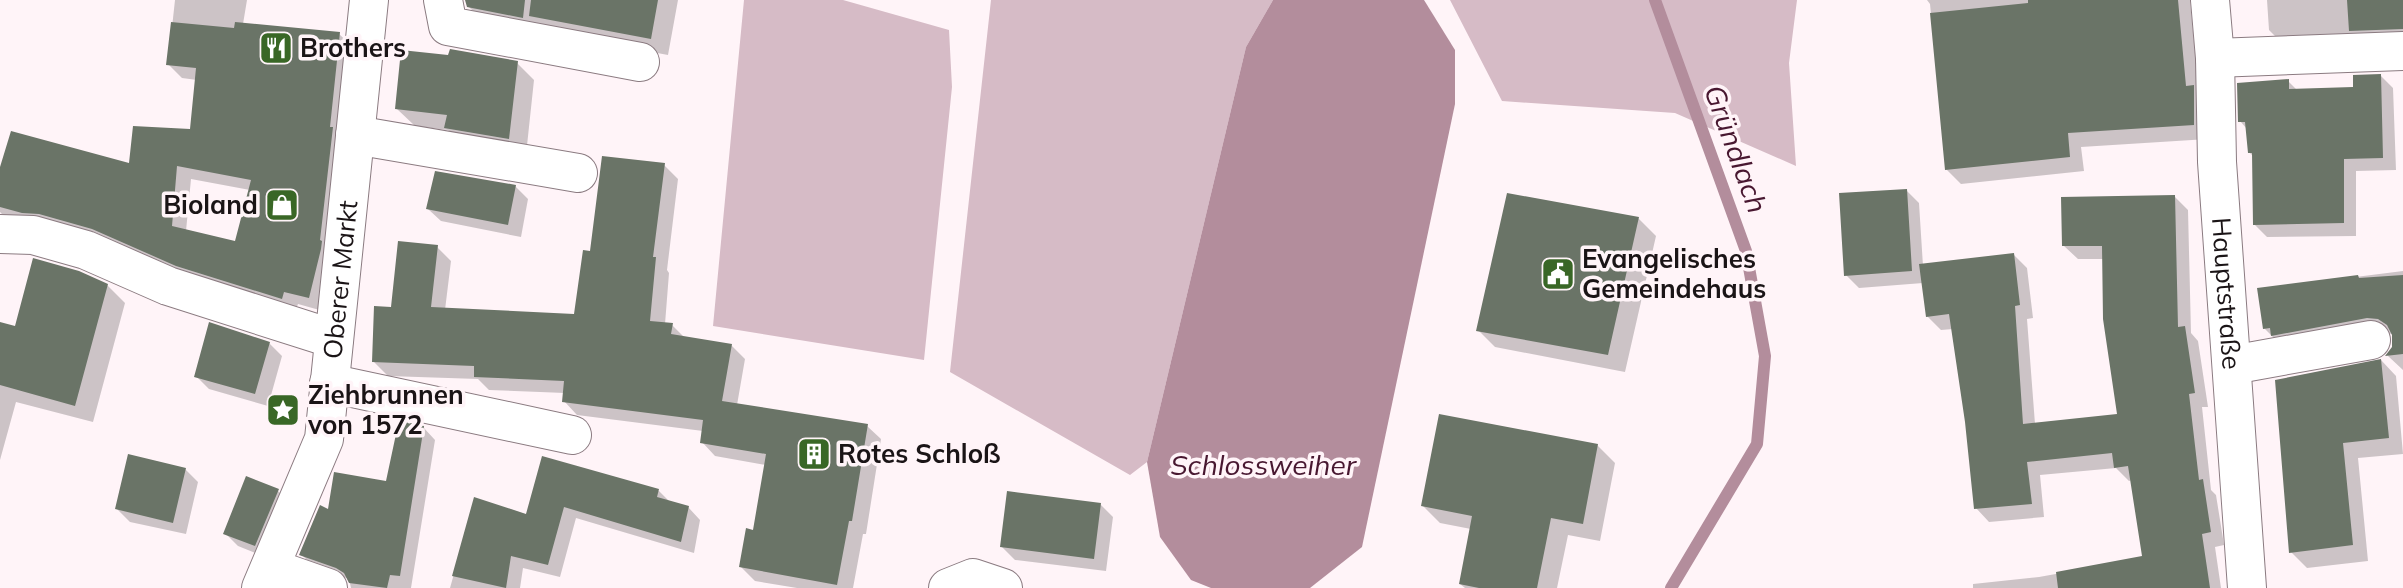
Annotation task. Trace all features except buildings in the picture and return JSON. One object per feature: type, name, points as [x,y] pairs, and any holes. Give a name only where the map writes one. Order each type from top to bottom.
[{"type":"street","name":"Oberer Markt","points":[[266,578],[324,439],[369,0]]},
{"type":"street","points":[[443,0],[448,26],[640,62]]},
{"type":"street","name":"Hauptstraße","points":[[2210,0],[2215,58],[2217,162],[2247,588]]},
{"type":"street","points":[[2215,58],[2403,51]]},
{"type":"street","points":[[355,135],[578,173]]},
{"type":"street","points":[[0,234],[33,236],[86,250],[169,286],[334,339]]},
{"type":"street","points":[[2232,365],[2371,340]]},
{"type":"street","points":[[329,383],[572,435]]},
{"type":"street","points":[[266,578],[328,588]]},
{"type":"street","points":[[948,588],[973,578],[1003,588]]},
{"type":"shaded area","points":[[744,0],[843,0],[949,30],[952,87],[924,360],[713,326]]},
{"type":"shaded area","points":[[991,0],[1273,0],[1246,47],[1147,462],[1130,475],[950,372]]},
{"type":"shaded area","points":[[1450,0],[1797,0],[1789,63],[1796,166],[1675,113],[1502,101]]},
{"type":"water","name":"Schlossweiher","points":[[1273,0],[1424,0],[1455,50],[1455,104],[1362,547],[1310,588],[1211,588],[1191,580],[1160,537],[1147,462],[1246,47]]},
{"type":"waterway","name":"Gründlach","points":[[1655,0],[1746,251],[1765,356],[1757,444],[1671,588]]},
{"type":"place","name":"Brothers","points":[[276,48]]},
{"type":"place","name":"Bioland","points":[[282,205]]},
{"type":"place","name":"Evangelisches Gemeindehaus","points":[[1558,274]]},
{"type":"place","name":"Ziehbrunnen von 1572","points":[[283,410]]},
{"type":"place","name":"Rotes Schloß","points":[[814,454]]}]
